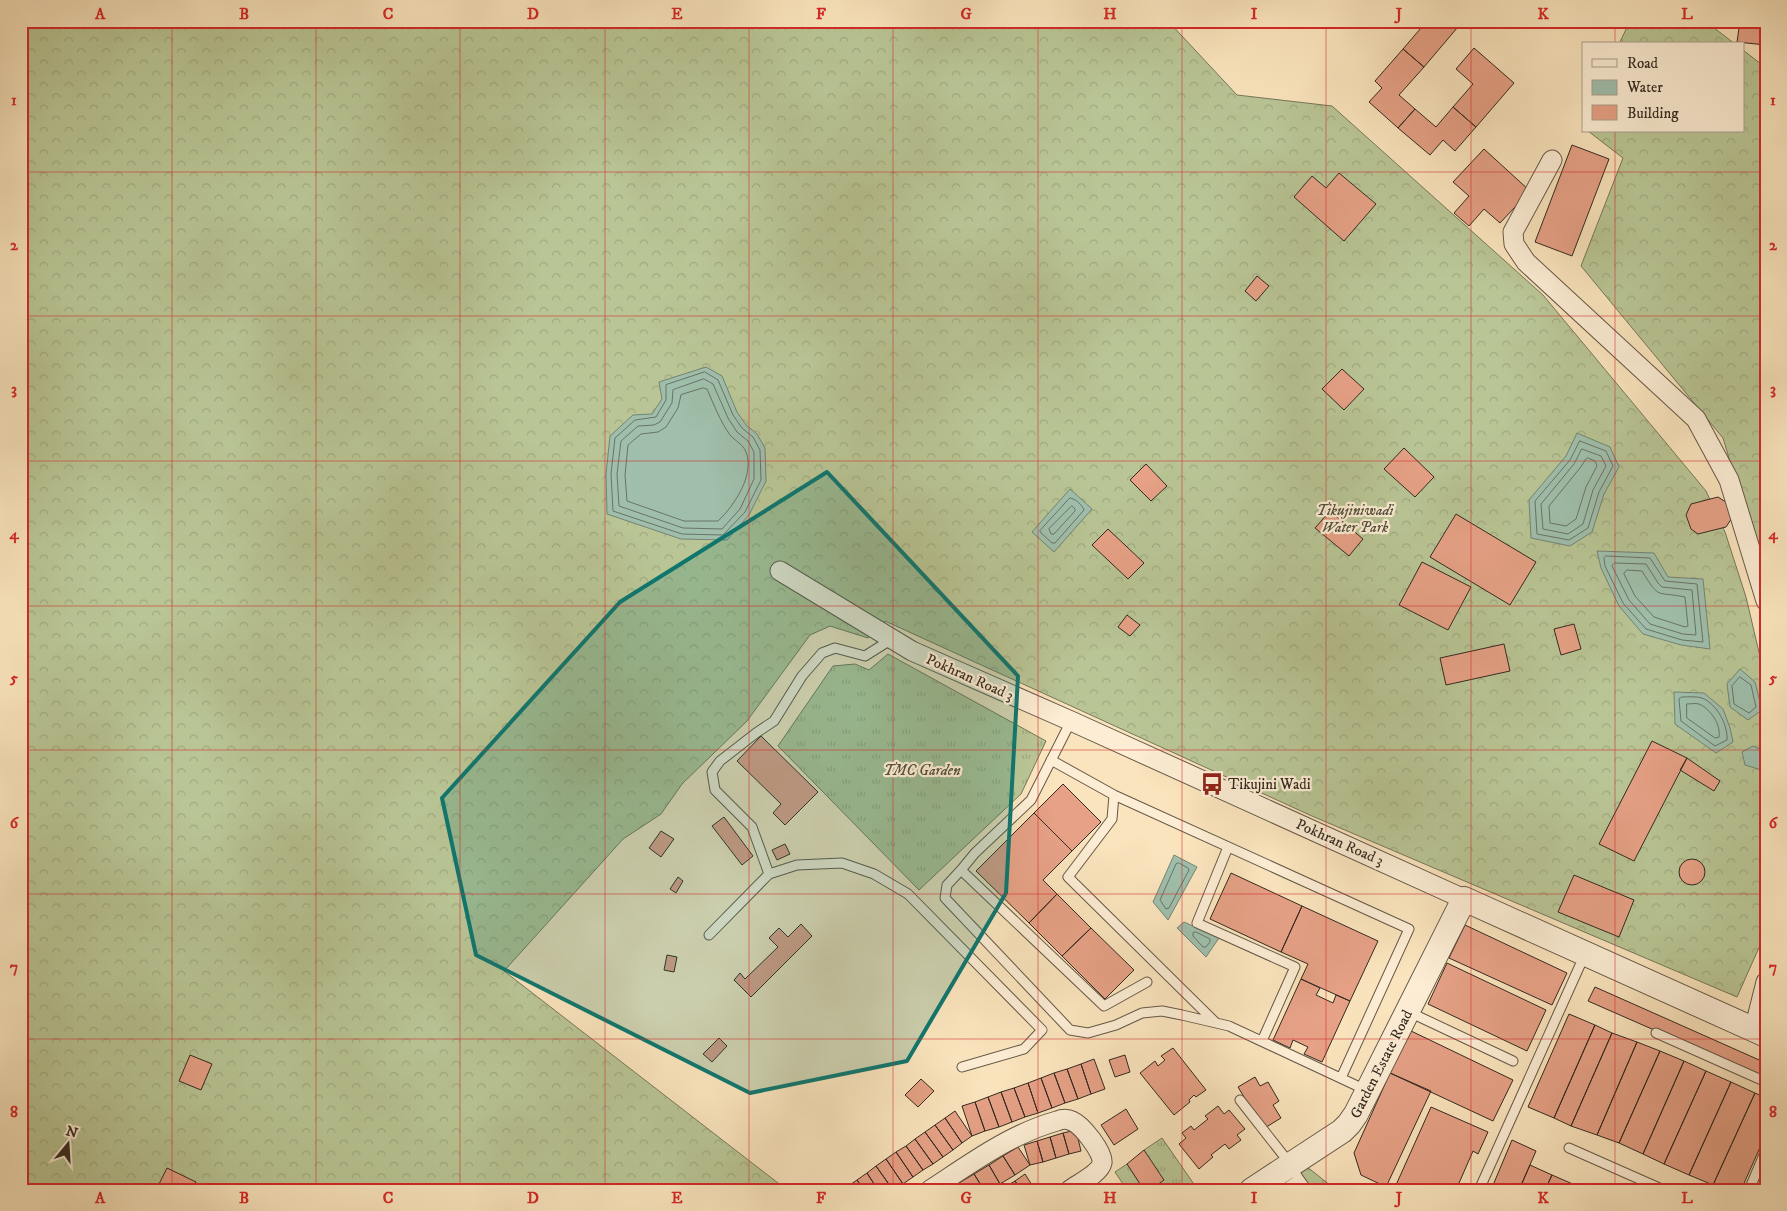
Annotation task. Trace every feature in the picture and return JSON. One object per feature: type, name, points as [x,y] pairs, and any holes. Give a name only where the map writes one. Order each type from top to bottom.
[{"type":"street","points":[[1552,160],[1513,232],[1514,244],[1526,262],[1696,419],[1729,480],[1766,601]]},
{"type":"street","name":"Pokhran Road 3","points":[[780,571],[912,651],[1760,1032]]},
{"type":"street","name":"Garden Estate Road","points":[[1252,1190],[1295,1172],[1350,1124],[1464,899]]},
{"type":"street","points":[[1760,1032],[1766,982]]},
{"type":"street","points":[[930,1190],[1009,1139],[1059,1120],[1070,1120],[1080,1125],[1101,1155],[1102,1165],[1096,1172],[1070,1190]]},
{"type":"lane","points":[[769,874],[752,827],[715,790],[712,772],[720,760],[774,722],[802,676],[822,653],[835,648],[865,656],[892,639]]},
{"type":"lane","points":[[1071,721],[1032,800],[975,853],[947,885],[946,898],[1070,1030],[1088,1033],[1116,1025],[1142,1013],[1162,1012],[1228,1026],[1368,1091]]},
{"type":"lane","points":[[1052,760],[1114,795],[1409,929],[1341,1078]]},
{"type":"lane","points":[[1114,795],[1112,819],[1068,877],[1215,1023]]},
{"type":"lane","points":[[1228,847],[1197,923],[1295,967],[1262,1042]]},
{"type":"lane","points":[[709,935],[769,874],[797,864],[842,863],[874,874],[908,894],[1042,1030],[1024,1049],[962,1067]]},
{"type":"lane","points":[[961,870],[1104,1006],[1147,982]]},
{"type":"lane","points":[[1479,1190],[1585,953]]},
{"type":"lane","points":[[1408,1012],[1513,1061]]},
{"type":"lane","points":[[1656,1033],[1766,1082]]},
{"type":"lane","points":[[1240,1100],[1307,1190]]},
{"type":"lane","points":[[1568,1148],[1664,1190]]},
{"type":"lane","points":[[1749,1190],[1766,1150]]},
{"type":"lane","points":[[1283,1190],[1295,1172]]},
{"type":"highlighted area","points":[[827,472],[1018,676],[1006,893],[907,1061],[750,1093],[476,955],[442,798],[620,602]]},
{"type":"green space","name":"Tikujiniwadi Water Park","points":[[21,21],[1168,21],[1237,95],[1332,106],[1543,295],[1706,491],[1725,532],[1746,597],[1766,682],[1766,932],[1737,997],[1312,816],[885,621],[868,638],[830,626],[810,635],[747,721],[682,784],[661,814],[623,839],[504,971],[787,1190],[21,1190]]},
{"type":"green space","points":[[1630,21],[1705,21],[1732,42],[1620,42]]},
{"type":"green space","points":[[1744,51],[1766,68],[1766,582],[1723,438],[1581,266],[1623,158],[1589,132],[1744,132]]},
{"type":"green space","name":"TMC Garden","points":[[888,654],[1046,741],[1021,794],[919,890],[778,746],[833,666],[855,664],[869,670]]},
{"type":"green space","points":[[1162,1138],[1198,1190],[1150,1190],[1144,1150]]},
{"type":"green space","points":[[1127,1164],[1144,1190],[1127,1190],[1115,1172]]},
{"type":"green space","points":[[1306,1166],[1336,1190],[1278,1190],[1275,1186]]},
{"type":"water","points":[[706,367],[722,376],[737,412],[746,425],[757,434],[765,448],[766,481],[749,515],[727,540],[681,539],[607,514],[606,474],[610,436],[633,415],[652,414],[662,399],[659,382]]},
{"type":"water","points":[[1577,433],[1610,447],[1619,467],[1604,494],[1592,532],[1570,546],[1531,538],[1529,500],[1566,456]]},
{"type":"water","points":[[1070,489],[1092,509],[1054,552],[1032,532]]},
{"type":"water","points":[[1597,551],[1654,553],[1668,577],[1703,579],[1710,649],[1681,645],[1643,634],[1619,606],[1601,568]]},
{"type":"water","points":[[1740,669],[1755,682],[1762,710],[1748,720],[1730,707],[1727,684]]},
{"type":"water","points":[[1674,692],[1704,693],[1723,709],[1733,742],[1716,753],[1675,724]]},
{"type":"water","points":[[1753,746],[1766,752],[1765,771],[1745,765],[1742,752]]},
{"type":"water","points":[[1174,855],[1197,867],[1168,920],[1153,902]]},
{"type":"water","points":[[1184,922],[1219,938],[1206,957],[1177,928]]},
{"type":"building","points":[[1427,21],[1463,21],[1424,67],[1403,49]]},
{"type":"building","points":[[1740,21],[1766,21],[1766,45],[1737,42]]},
{"type":"building","points":[[1474,48],[1514,83],[1476,127],[1453,107],[1473,84],[1456,69]]},
{"type":"building","points":[[1403,49],[1424,67],[1399,95],[1415,109],[1398,128],[1369,102],[1382,88],[1375,81]]},
{"type":"building","points":[[1453,107],[1476,127],[1455,151],[1443,140],[1430,155],[1398,128],[1415,109],[1436,127]]},
{"type":"building","points":[[1572,145],[1609,159],[1572,256],[1535,242]]},
{"type":"building","points":[[1484,149],[1530,191],[1500,223],[1484,209],[1469,226],[1454,213],[1469,196],[1453,182]]},
{"type":"building","points":[[1339,173],[1376,204],[1344,241],[1294,197],[1312,176],[1326,188]]},
{"type":"building","points":[[1257,276],[1269,286],[1256,301],[1245,291]]},
{"type":"building","points":[[1342,369],[1364,389],[1344,410],[1322,389]]},
{"type":"building","points":[[1404,448],[1434,477],[1415,497],[1384,469]]},
{"type":"building","points":[[1146,464],[1167,486],[1151,501],[1130,480]]},
{"type":"building","points":[[1718,497],[1729,504],[1732,518],[1726,527],[1698,534],[1691,529],[1686,515],[1691,504]]},
{"type":"building","points":[[1330,511],[1363,539],[1349,556],[1315,528]]},
{"type":"building","points":[[1456,514],[1536,562],[1510,605],[1430,557]]},
{"type":"building","points":[[1108,529],[1144,563],[1128,579],[1092,545]]},
{"type":"building","points":[[1422,562],[1471,587],[1448,630],[1399,605]]},
{"type":"building","points":[[1127,615],[1140,625],[1130,636],[1118,627]]},
{"type":"building","points":[[1574,624],[1581,649],[1561,655],[1554,629]]},
{"type":"building","points":[[1504,644],[1510,671],[1446,685],[1440,658]]},
{"type":"building","points":[[761,736],[818,792],[785,825],[773,813],[781,804],[737,761]]},
{"type":"building","points":[[1652,741],[1687,758],[1634,861],[1599,844]]},
{"type":"building","points":[[1687,758],[1720,781],[1714,791],[1680,770]]},
{"type":"building","points":[[1063,784],[1101,822],[1072,851],[1034,813]]},
{"type":"building","points":[[1034,813],[1072,851],[1043,880],[1057,894],[1029,923],[976,871]]},
{"type":"building","points":[[724,817],[753,856],[742,865],[712,826]]},
{"type":"building","points":[[661,831],[674,839],[661,857],[649,848]]},
{"type":"building","points":[[785,844],[790,854],[777,860],[772,850]]},
{"type":"building","points":[[1692,859],[1701,863],[1705,872],[1701,881],[1692,885],[1683,881],[1679,872],[1683,863]]},
{"type":"building","points":[[1231,873],[1302,906],[1281,952],[1210,919]]},
{"type":"building","points":[[1574,875],[1634,900],[1619,937],[1558,912]]},
{"type":"building","points":[[678,877],[683,881],[676,893],[670,889]]},
{"type":"building","points":[[1057,894],[1091,928],[1062,956],[1029,923]]},
{"type":"building","points":[[1302,906],[1378,941],[1350,1001],[1301,979],[1308,964],[1281,952]]},
{"type":"building","points":[[801,924],[812,936],[751,997],[734,980],[740,973],[745,979],[778,947],[769,938],[779,928],[788,937]]},
{"type":"building","points":[[1465,925],[1567,973],[1552,1005],[1449,958]]},
{"type":"building","points":[[1091,928],[1134,970],[1105,999],[1062,956]]},
{"type":"building","points":[[667,955],[677,957],[674,972],[664,970]]},
{"type":"building","points":[[1447,963],[1546,1010],[1527,1051],[1428,1004]]},
{"type":"building","points":[[1301,979],[1320,988],[1316,995],[1333,1003],[1336,995],[1350,1001],[1322,1062],[1304,1054],[1308,1047],[1293,1040],[1290,1048],[1273,1040]]},
{"type":"building","points":[[1595,987],[1766,1063],[1766,1079],[1588,1001]]},
{"type":"building","points":[[1569,1014],[1595,1025],[1554,1118],[1528,1107]]},
{"type":"building","points":[[1595,1025],[1612,1033],[1571,1126],[1554,1118]]},
{"type":"building","points":[[1409,1030],[1513,1080],[1493,1121],[1390,1073]]},
{"type":"building","points":[[1612,1033],[1637,1042],[1597,1135],[1571,1126]]},
{"type":"building","points":[[719,1038],[727,1046],[712,1062],[703,1054]]},
{"type":"building","points":[[1637,1042],[1660,1051],[1619,1143],[1597,1135]]},
{"type":"building","points":[[1173,1048],[1206,1090],[1196,1097],[1194,1095],[1189,1100],[1190,1102],[1174,1115],[1140,1073],[1155,1061],[1158,1066],[1165,1060],[1161,1056]]},
{"type":"building","points":[[1660,1051],[1684,1061],[1643,1154],[1619,1143]]},
{"type":"building","points":[[190,1055],[212,1064],[201,1090],[179,1081]]},
{"type":"building","points":[[1125,1055],[1130,1072],[1115,1077],[1109,1060]]},
{"type":"building","points":[[1094,1059],[1105,1089],[1091,1094],[1081,1064]]},
{"type":"building","points":[[1684,1061],[1706,1071],[1664,1164],[1643,1154]]},
{"type":"building","points":[[1081,1064],[1091,1094],[1078,1099],[1067,1069]]},
{"type":"building","points":[[1067,1069],[1078,1099],[1065,1103],[1054,1073]]},
{"type":"building","points":[[1706,1071],[1731,1082],[1689,1175],[1664,1164]]},
{"type":"building","points":[[1054,1073],[1065,1103],[1052,1108],[1041,1078]]},
{"type":"building","points":[[1390,1073],[1431,1091],[1386,1187],[1361,1175],[1354,1153]]},
{"type":"building","points":[[1255,1077],[1260,1086],[1268,1082],[1279,1101],[1273,1105],[1281,1118],[1263,1129],[1238,1087]]},
{"type":"building","points":[[1041,1078],[1052,1108],[1038,1113],[1028,1083]]},
{"type":"building","points":[[921,1079],[934,1091],[918,1107],[905,1095]]},
{"type":"building","points":[[1731,1082],[1755,1093],[1713,1185],[1689,1175]]},
{"type":"building","points":[[1028,1083],[1038,1113],[1025,1117],[1014,1088]]},
{"type":"building","points":[[1014,1088],[1025,1117],[1012,1122],[1001,1092]]},
{"type":"building","points":[[1001,1092],[1012,1122],[999,1127],[988,1097]]},
{"type":"building","points":[[1755,1093],[1766,1098],[1766,1134],[1741,1190],[1723,1190],[1713,1185]]},
{"type":"building","points":[[988,1097],[999,1127],[985,1131],[975,1102]]},
{"type":"building","points":[[975,1102],[985,1131],[972,1136],[962,1106]]},
{"type":"building","points":[[1218,1106],[1224,1114],[1229,1110],[1245,1129],[1237,1135],[1241,1140],[1229,1149],[1225,1144],[1211,1155],[1213,1157],[1199,1169],[1179,1144],[1186,1138],[1182,1133],[1191,1126],[1194,1130],[1208,1119],[1205,1116]]},
{"type":"building","points":[[1431,1107],[1488,1132],[1478,1154],[1473,1151],[1456,1190],[1406,1190],[1396,1185]]},
{"type":"building","points":[[1126,1109],[1138,1129],[1114,1145],[1101,1125]]},
{"type":"building","points":[[955,1111],[972,1136],[962,1143],[945,1118]]},
{"type":"building","points":[[945,1118],[962,1143],[953,1150],[935,1125]]},
{"type":"building","points":[[935,1125],[953,1150],[943,1157],[925,1132]]},
{"type":"building","points":[[1076,1130],[1081,1151],[1069,1154],[1063,1133]]},
{"type":"building","points":[[925,1132],[943,1157],[933,1164],[915,1139]]},
{"type":"building","points":[[1063,1133],[1069,1154],[1056,1158],[1050,1137]]},
{"type":"building","points":[[1050,1137],[1056,1158],[1043,1162],[1037,1141]]},
{"type":"building","points":[[915,1139],[933,1164],[923,1170],[906,1146]]},
{"type":"building","points":[[1512,1140],[1536,1151],[1519,1190],[1491,1190]]},
{"type":"building","points":[[1037,1141],[1043,1162],[1030,1165],[1024,1145]]},
{"type":"building","points":[[906,1146],[923,1170],[913,1177],[896,1152]]},
{"type":"building","points":[[1018,1147],[1030,1165],[1015,1175],[1003,1156]]},
{"type":"building","points":[[1144,1150],[1164,1180],[1150,1190],[1144,1190],[1127,1164]]},
{"type":"building","points":[[896,1152],[913,1177],[903,1184],[886,1159]]},
{"type":"building","points":[[1003,1156],[1015,1175],[1000,1184],[989,1165]]},
{"type":"building","points":[[886,1159],[903,1184],[895,1190],[893,1190],[876,1166]]},
{"type":"building","points":[[989,1165],[1000,1184],[990,1190],[984,1190],[974,1174]]},
{"type":"building","points":[[1530,1165],[1552,1175],[1545,1190],[1519,1190]]},
{"type":"building","points":[[876,1166],[893,1190],[878,1190],[867,1173]]},
{"type":"building","points":[[167,1168],[196,1182],[192,1190],[166,1190],[158,1186]]},
{"type":"building","points":[[867,1173],[878,1190],[864,1190],[857,1180]]},
{"type":"building","points":[[974,1174],[984,1190],[964,1190],[959,1183]]},
{"type":"building","points":[[1025,1174],[1035,1190],[1021,1190],[1015,1181]]},
{"type":"building","points":[[1552,1175],[1575,1185],[1573,1190],[1545,1190]]},
{"type":"building","points":[[857,1180],[864,1190],[849,1190],[847,1187]]},
{"type":"building","points":[[1015,1181],[1021,1190],[1007,1190],[1005,1187]]},
{"type":"place","name":"Tikujini Wadi","points":[[1212,784]]}]
